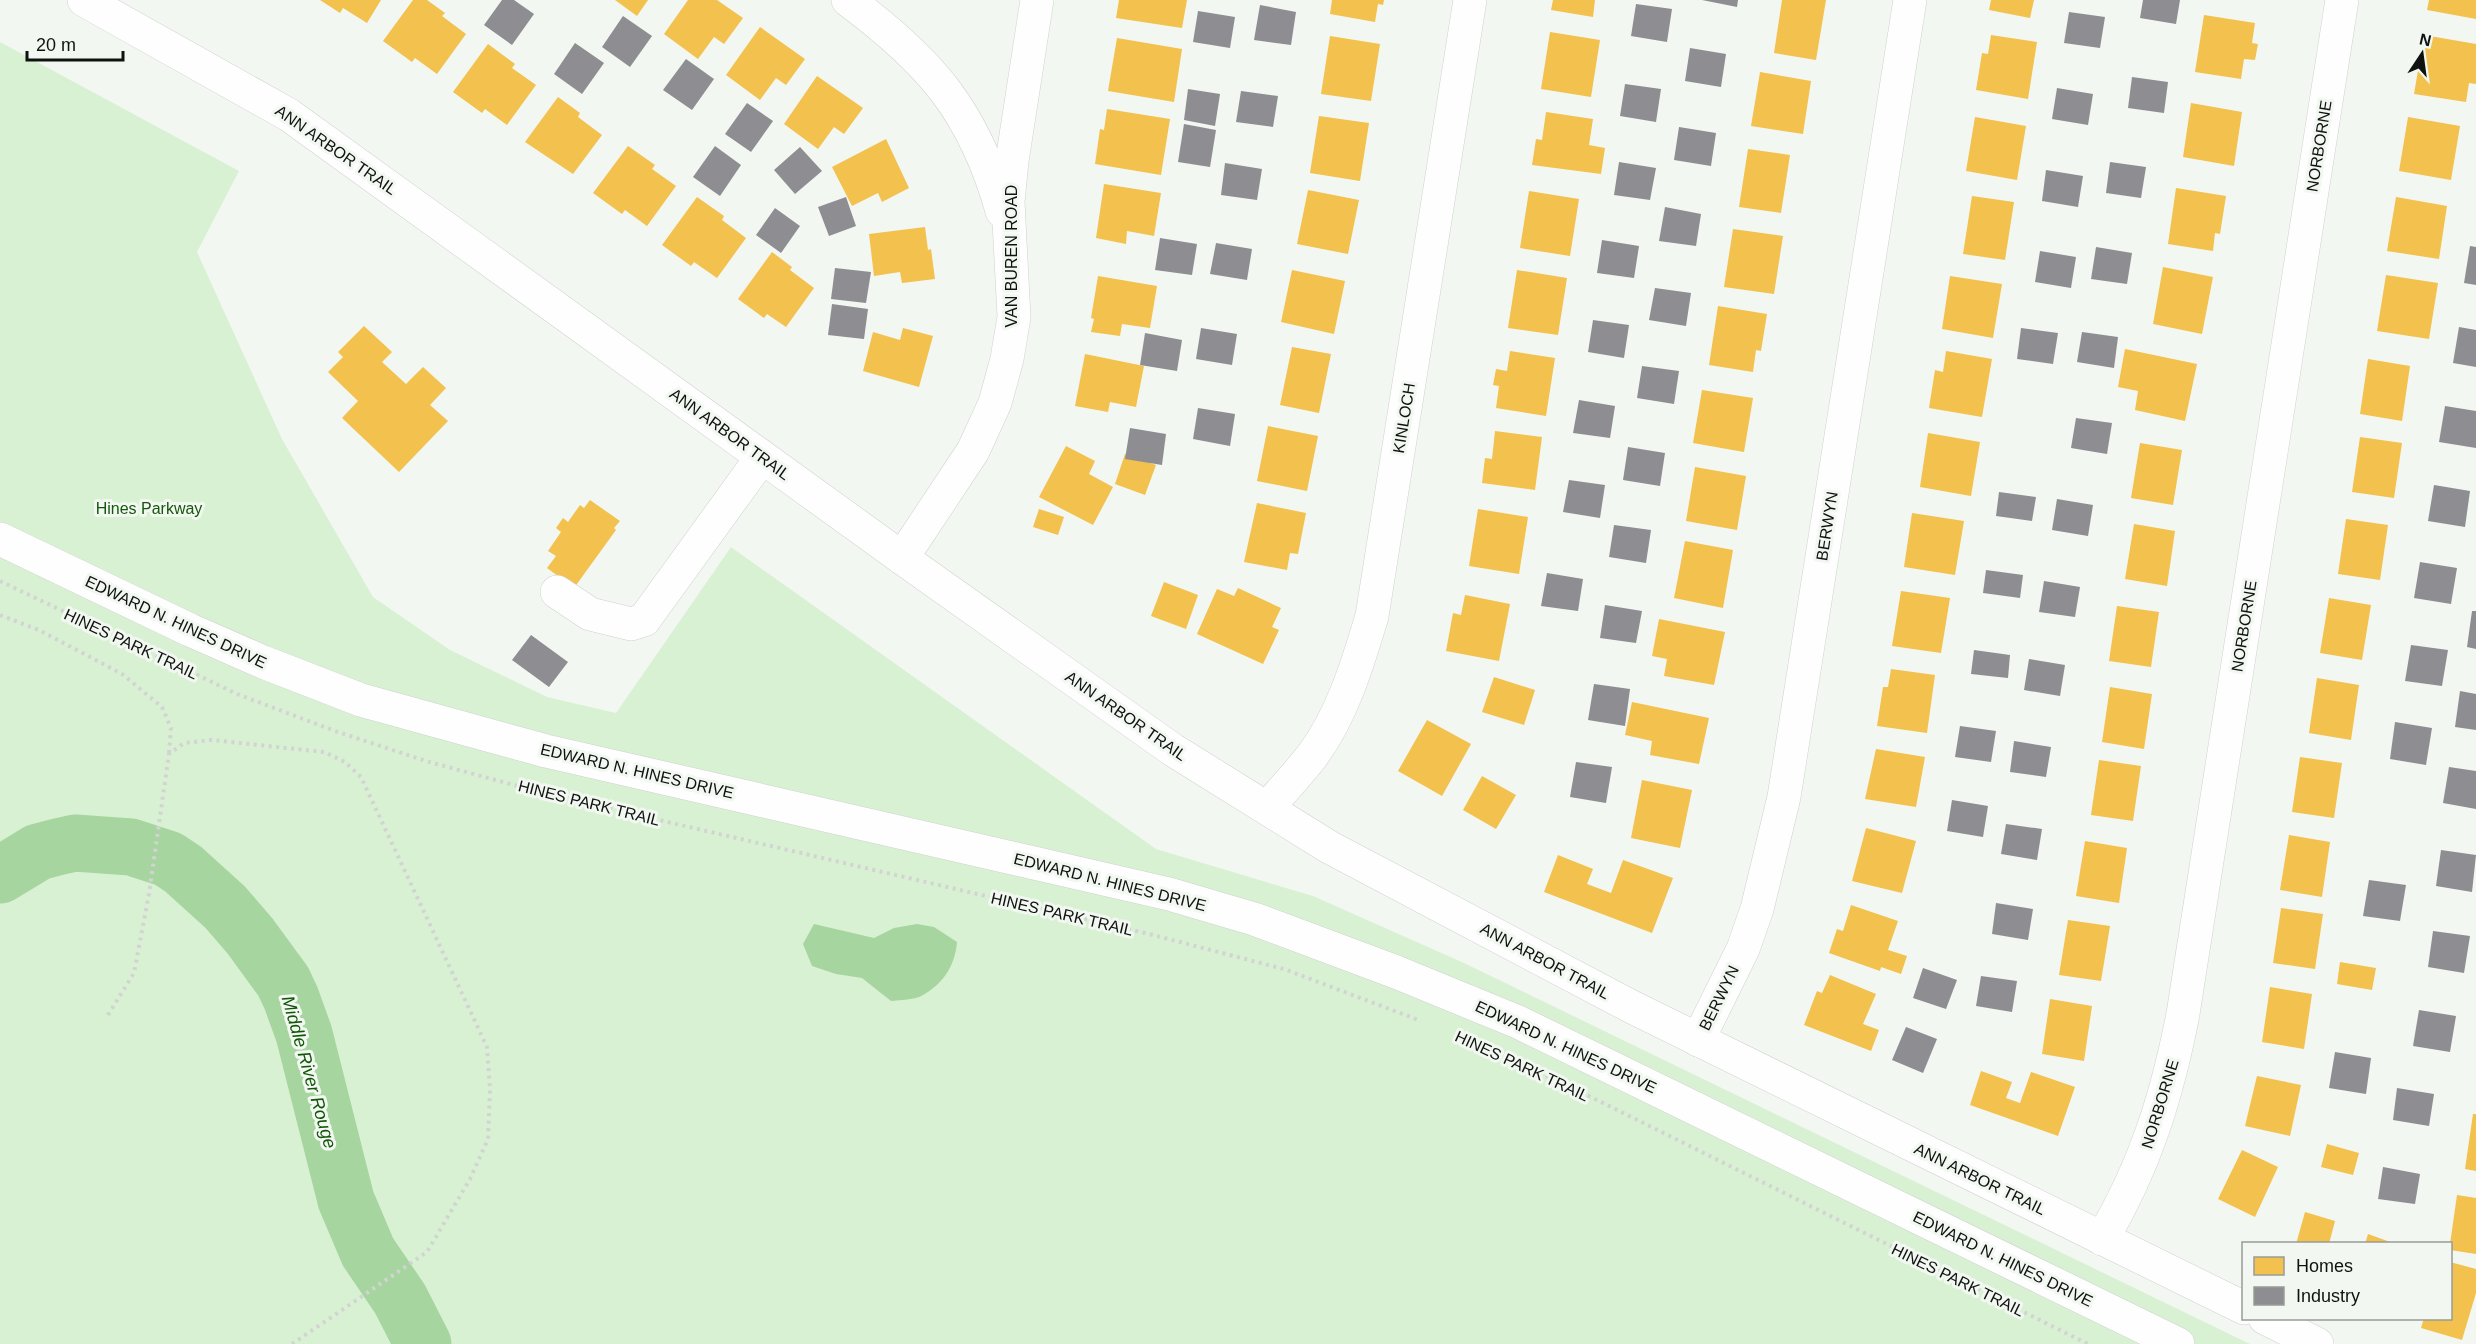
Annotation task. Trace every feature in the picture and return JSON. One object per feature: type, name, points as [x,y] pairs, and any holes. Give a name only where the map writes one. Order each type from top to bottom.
[{"type":"street","name":"ANN ARBOR TRAIL","points":[[84,0],[289,115],[902,558],[1173,750],[1329,847],[1698,1040],[2242,1307]]},
{"type":"street","points":[[848,0],[890,31],[929,69],[950,95],[983,154],[995,186],[1010,242]]},
{"type":"street","name":"VAN BUREN ROAD","points":[[902,558],[973,451],[995,402],[1007,359],[1014,317],[1008,202],[1012,161],[1037,0]]},
{"type":"street","name":"KINLOCH","points":[[1267,808],[1314,754],[1333,720],[1358,663],[1372,616],[1470,0]]},
{"type":"street","name":"BERWYN","points":[[1698,1040],[1724,989],[1750,929],[1780,817],[1910,0]]},
{"type":"street","name":"NORBORNE","points":[[2102,1239],[2124,1203],[2171,1077],[2183,1014],[2342,0]]},
{"type":"street","points":[[557,592],[590,614],[631,624],[644,620],[762,457]]},
{"type":"street","name":"EDWARD N. HINES DRIVE","points":[[0,539],[211,639],[263,662],[362,700],[546,751],[1169,894],[1254,919],[1396,972],[1518,1022],[2178,1344]]},
{"type":"street","points":[[2269,1320],[2317,1344]]},
{"type":"path","name":"HINES PARK TRAIL","points":[[0,582],[237,694],[335,731],[426,761],[543,793],[1168,939],[1284,969],[1422,1021]]},
{"type":"path","points":[[0,615],[39,630],[122,674],[162,707],[171,728],[162,802],[134,973],[108,1015]]},
{"type":"path","points":[[169,754],[184,743],[212,740],[324,752],[345,762],[361,777],[487,1047],[490,1089],[488,1139],[470,1179],[427,1252],[292,1344]]},
{"type":"path","name":"HINES PARK TRAIL","points":[[1476,1043],[1574,1089],[2088,1344]]},
{"type":"green space","name":"Hines Parkway","points":[[0,42],[239,171],[197,252],[282,439],[373,597],[450,650],[547,697],[616,713],[731,547],[1156,849],[1313,896],[1464,963],[2250,1344],[0,1344]]},
{"type":"shaded area","points":[[814,924],[874,938],[894,928],[917,924],[934,927],[957,942],[956,950],[951,966],[937,985],[916,998],[891,1001],[862,978],[836,974],[812,966],[803,944]]},
{"type":"building: Homes","points":[[320,0],[381,0],[367,23],[343,8],[340,13]]},
{"type":"building: Homes","points":[[413,0],[427,0],[445,13],[442,16],[466,34],[437,74],[415,58],[412,62],[383,41]]},
{"type":"building: Homes","points":[[615,0],[648,0],[637,16]]},
{"type":"building: Homes","points":[[688,0],[717,0],[743,18],[724,44],[714,37],[698,59],[664,34]]},
{"type":"building: Homes","points":[[1119,0],[1187,0],[1182,28],[1116,18]]},
{"type":"building: Homes","points":[[1332,0],[1384,0],[1383,5],[1378,4],[1375,22],[1330,14]]},
{"type":"building: Homes","points":[[1553,0],[1595,0],[1593,17],[1551,10]]},
{"type":"building: Homes","points":[[1782,0],[1826,0],[1816,60],[1774,53]]},
{"type":"building: Homes","points":[[1991,0],[2034,0],[2030,18],[1989,10]]},
{"type":"building: Homes","points":[[2429,0],[2476,0],[2476,19],[2427,10]]},
{"type":"building: Homes","points":[[2204,15],[2255,23],[2252,43],[2258,44],[2255,60],[2244,59],[2241,79],[2195,72]]},
{"type":"building: Homes","points":[[760,27],[805,59],[786,85],[776,78],[760,100],[726,75]]},
{"type":"building: Homes","points":[[1550,32],[1600,40],[1591,97],[1541,89]]},
{"type":"building: Homes","points":[[1991,35],[2037,42],[2028,99],[1976,90],[1982,53],[1988,54]]},
{"type":"building: Homes","points":[[2424,35],[2476,44],[2476,84],[2469,83],[2466,102],[2414,94]]},
{"type":"building: Homes","points":[[1330,36],[1380,44],[1371,101],[1321,94]]},
{"type":"building: Homes","points":[[1117,38],[1182,49],[1174,102],[1108,91]]},
{"type":"building: Homes","points":[[488,44],[515,64],[512,68],[536,85],[507,125],[485,109],[482,113],[453,92]]},
{"type":"building: Homes","points":[[1760,72],[1811,81],[1803,134],[1751,126]]},
{"type":"building: Homes","points":[[817,76],[863,108],[844,134],[834,127],[818,149],[784,124]]},
{"type":"building: Homes","points":[[558,97],[580,113],[578,117],[602,135],[573,174],[525,142]]},
{"type":"building: Homes","points":[[2191,103],[2242,112],[2234,166],[2183,157]]},
{"type":"building: Homes","points":[[1107,109],[1170,119],[1161,175],[1095,164],[1100,129],[1104,130]]},
{"type":"building: Homes","points":[[1546,112],[1593,119],[1589,145],[1605,148],[1601,174],[1532,165],[1536,139],[1542,140]]},
{"type":"building: Homes","points":[[1319,116],[1369,123],[1360,181],[1310,173]]},
{"type":"building: Homes","points":[[1975,117],[2026,126],[2017,180],[1966,171]]},
{"type":"building: Homes","points":[[2408,117],[2460,126],[2451,180],[2399,171]]},
{"type":"building: Homes","points":[[886,139],[909,188],[882,202],[878,193],[852,206],[832,167]]},
{"type":"building: Homes","points":[[628,146],[655,165],[652,169],[676,186],[647,226],[625,210],[622,214],[593,193]]},
{"type":"building: Homes","points":[[1748,149],[1790,155],[1781,213],[1739,207]]},
{"type":"building: Homes","points":[[1104,184],[1161,193],[1154,236],[1127,231],[1126,244],[1096,238]]},
{"type":"building: Homes","points":[[2176,188],[2226,196],[2220,234],[2215,233],[2213,251],[2168,244]]},
{"type":"building: Homes","points":[[1308,190],[1359,200],[1348,254],[1297,244]]},
{"type":"building: Homes","points":[[1529,191],[1579,199],[1570,256],[1520,248]]},
{"type":"building: Homes","points":[[1972,196],[2014,202],[2005,260],[1963,254]]},
{"type":"building: Homes","points":[[697,197],[724,216],[722,220],[746,238],[717,278],[694,262],[691,266],[662,245]]},
{"type":"building: Homes","points":[[2396,197],[2447,206],[2439,259],[2387,251]]},
{"type":"building: Homes","points":[[925,227],[935,279],[902,283],[900,272],[874,276],[869,234]]},
{"type":"building: Homes","points":[[1733,229],[1783,236],[1774,294],[1724,287]]},
{"type":"building: Homes","points":[[772,252],[792,267],[790,270],[814,288],[786,327],[767,314],[764,318],[738,299]]},
{"type":"building: Homes","points":[[2163,267],[2213,277],[2202,334],[2153,324]]},
{"type":"building: Homes","points":[[1292,270],[1345,281],[1334,334],[1281,322]]},
{"type":"building: Homes","points":[[1517,270],[1567,278],[1558,335],[1508,328]]},
{"type":"building: Homes","points":[[2386,275],[2438,283],[2429,339],[2377,331]]},
{"type":"building: Homes","points":[[1098,276],[1157,286],[1150,328],[1122,324],[1120,336],[1091,332]]},
{"type":"building: Homes","points":[[1950,276],[2002,284],[1993,338],[1942,329]]},
{"type":"building: Homes","points":[[1718,306],[1767,314],[1761,351],[1756,350],[1753,372],[1709,365]]},
{"type":"building: Homes","points":[[364,326],[392,352],[382,362],[406,384],[423,367],[446,388],[430,405],[448,421],[399,472],[342,418],[358,401],[328,372],[343,357],[338,352]]},
{"type":"building: Homes","points":[[903,328],[933,336],[919,387],[863,371],[873,332],[900,340]]},
{"type":"building: Homes","points":[[1292,347],[1331,354],[1319,413],[1280,405]]},
{"type":"building: Homes","points":[[2125,349],[2197,364],[2185,421],[2135,410],[2138,391],[2118,387]]},
{"type":"building: Homes","points":[[1510,351],[1555,358],[1546,416],[1496,408],[1499,386],[1493,385],[1496,369],[1507,371]]},
{"type":"building: Homes","points":[[1946,351],[1992,359],[1982,417],[1929,408],[1935,370],[1943,372]]},
{"type":"building: Homes","points":[[1085,354],[1144,366],[1136,407],[1110,402],[1108,412],[1075,406]]},
{"type":"building: Homes","points":[[2368,359],[2410,366],[2402,421],[2360,414]]},
{"type":"building: Homes","points":[[1702,390],[1753,398],[1744,452],[1693,443]]},
{"type":"building: Homes","points":[[1268,426],[1318,436],[1307,491],[1257,481]]},
{"type":"building: Homes","points":[[1495,431],[1542,437],[1535,490],[1482,483],[1485,458],[1492,459]]},
{"type":"building: Homes","points":[[1928,433],[1980,442],[1971,496],[1920,487]]},
{"type":"building: Homes","points":[[2360,437],[2402,443],[2394,498],[2352,492]]},
{"type":"building: Homes","points":[[2140,443],[2182,450],[2173,505],[2131,498]]},
{"type":"building: Homes","points":[[1066,446],[1095,461],[1089,474],[1113,487],[1093,525],[1039,497]]},
{"type":"building: Homes","points":[[1125,454],[1156,465],[1145,495],[1115,484]]},
{"type":"building: Homes","points":[[1695,467],[1746,476],[1737,530],[1686,521]]},
{"type":"building: Homes","points":[[590,500],[620,521],[574,588],[547,568],[556,556],[548,551],[561,532],[556,528],[563,518],[568,522],[580,505],[584,508]]},
{"type":"building: Homes","points":[[1257,503],[1306,513],[1298,554],[1290,553],[1287,570],[1244,562]]},
{"type":"building: Homes","points":[[1039,509],[1064,517],[1058,535],[1033,527]]},
{"type":"building: Homes","points":[[1478,509],[1528,517],[1519,574],[1469,566]]},
{"type":"building: Homes","points":[[1912,513],[1964,521],[1955,575],[1904,567]]},
{"type":"building: Homes","points":[[2346,519],[2388,525],[2380,580],[2338,574]]},
{"type":"building: Homes","points":[[2134,524],[2175,531],[2167,586],[2125,579]]},
{"type":"building: Homes","points":[[1685,541],[1733,550],[1723,608],[1674,598]]},
{"type":"building: Homes","points":[[1164,582],[1198,595],[1186,629],[1151,616]]},
{"type":"building: Homes","points":[[1238,588],[1281,608],[1272,627],[1279,630],[1263,664],[1197,634],[1217,589],[1234,596]]},
{"type":"building: Homes","points":[[1901,591],[1950,598],[1941,653],[1892,646]]},
{"type":"building: Homes","points":[[1465,595],[1510,604],[1499,661],[1446,651],[1453,613],[1461,615]]},
{"type":"building: Homes","points":[[2329,598],[2371,605],[2362,660],[2320,653]]},
{"type":"building: Homes","points":[[2117,606],[2159,612],[2151,667],[2109,661]]},
{"type":"building: Homes","points":[[1659,619],[1725,632],[1714,685],[1664,676],[1667,659],[1652,656]]},
{"type":"building: Homes","points":[[1891,669],[1935,675],[1927,733],[1877,726],[1883,687],[1888,687]]},
{"type":"building: Homes","points":[[1494,677],[1535,690],[1524,725],[1482,712]]},
{"type":"building: Homes","points":[[2317,678],[2359,685],[2351,740],[2309,733]]},
{"type":"building: Homes","points":[[2110,687],[2152,694],[2144,749],[2102,742]]},
{"type":"building: Homes","points":[[1632,702],[1709,718],[1699,764],[1650,755],[1652,741],[1625,735]]},
{"type":"building: Homes","points":[[1427,720],[1471,744],[1442,796],[1398,771]]},
{"type":"building: Homes","points":[[1876,749],[1925,757],[1916,807],[1865,799]]},
{"type":"building: Homes","points":[[2300,757],[2342,763],[2334,818],[2292,812]]},
{"type":"building: Homes","points":[[2099,760],[2141,766],[2133,821],[2091,815]]},
{"type":"building: Homes","points":[[1482,776],[1516,795],[1496,829],[1463,810]]},
{"type":"building: Homes","points":[[1642,780],[1692,790],[1680,848],[1631,838]]},
{"type":"building: Homes","points":[[1866,828],[1916,841],[1902,893],[1852,881]]},
{"type":"building: Homes","points":[[2289,835],[2330,842],[2322,897],[2280,890]]},
{"type":"building: Homes","points":[[2085,841],[2127,848],[2119,903],[2076,896]]},
{"type":"building: Homes","points":[[1558,855],[1593,869],[1587,884],[1611,893],[1623,860],[1673,878],[1652,933],[1544,892]]},
{"type":"building: Homes","points":[[1851,905],[1898,921],[1888,950],[1907,956],[1901,974],[1881,967],[1880,971],[1829,953],[1837,929],[1843,931]]},
{"type":"building: Homes","points":[[2281,908],[2323,914],[2315,969],[2273,963]]},
{"type":"building: Homes","points":[[2068,920],[2110,926],[2101,981],[2059,975]]},
{"type":"building: Homes","points":[[2340,962],[2376,968],[2372,990],[2337,984]]},
{"type":"building: Homes","points":[[1830,975],[1876,994],[1863,1024],[1879,1030],[1871,1051],[1804,1025],[1817,991],[1822,993]]},
{"type":"building: Homes","points":[[2270,987],[2312,994],[2304,1049],[2262,1042]]},
{"type":"building: Homes","points":[[2050,999],[2092,1006],[2084,1061],[2042,1054]]},
{"type":"building: Homes","points":[[1981,1071],[2012,1082],[2006,1098],[2020,1103],[2031,1072],[2075,1087],[2058,1136],[1970,1105]]},
{"type":"building: Homes","points":[[2257,1076],[2301,1085],[2290,1136],[2245,1126]]},
{"type":"building: Homes","points":[[2473,1114],[2476,1114],[2476,1171],[2465,1169]]},
{"type":"building: Homes","points":[[2327,1144],[2359,1153],[2353,1175],[2321,1167]]},
{"type":"building: Homes","points":[[2242,1150],[2278,1167],[2255,1217],[2218,1199]]},
{"type":"building: Homes","points":[[2457,1195],[2476,1198],[2476,1254],[2452,1250],[2450,1242]]},
{"type":"building: Homes","points":[[2305,1212],[2335,1221],[2330,1242],[2297,1242]]},
{"type":"building: Homes","points":[[2368,1234],[2390,1242],[2366,1242]]},
{"type":"building: Homes","points":[[2452,1263],[2476,1269],[2476,1293],[2462,1340],[2421,1328],[2423,1320],[2452,1320]]},
{"type":"building: Industry","points":[[502,0],[514,0],[534,14],[512,45],[484,25]]},
{"type":"building: Industry","points":[[1702,0],[1738,0],[1737,7]]},
{"type":"building: Industry","points":[[2143,0],[2180,0],[2176,24],[2140,18]]},
{"type":"building: Industry","points":[[1636,4],[1672,9],[1667,42],[1631,36]]},
{"type":"building: Industry","points":[[1260,5],[1296,12],[1291,45],[1254,40]]},
{"type":"building: Industry","points":[[1198,11],[1235,17],[1230,48],[1193,42]]},
{"type":"building: Industry","points":[[2069,12],[2105,17],[2100,48],[2064,43]]},
{"type":"building: Industry","points":[[623,16],[652,36],[630,67],[602,47]]},
{"type":"building: Industry","points":[[575,43],[604,63],[582,94],[554,74]]},
{"type":"building: Industry","points":[[1690,48],[1726,54],[1721,87],[1685,81]]},
{"type":"building: Industry","points":[[686,59],[714,79],[692,110],[663,90]]},
{"type":"building: Industry","points":[[2132,77],[2168,82],[2164,113],[2128,108]]},
{"type":"building: Industry","points":[[1625,84],[1661,89],[1656,122],[1620,116]]},
{"type":"building: Industry","points":[[2057,88],[2093,94],[2088,125],[2052,119]]},
{"type":"building: Industry","points":[[1188,89],[1220,94],[1215,126],[1184,120]]},
{"type":"building: Industry","points":[[1241,91],[1278,96],[1273,127],[1236,122]]},
{"type":"building: Industry","points":[[747,103],[773,121],[751,152],[725,134]]},
{"type":"building: Industry","points":[[1184,124],[1216,130],[1210,167],[1178,162]]},
{"type":"building: Industry","points":[[1679,127],[1716,133],[1711,166],[1674,160]]},
{"type":"building: Industry","points":[[715,146],[741,165],[720,196],[693,177]]},
{"type":"building: Industry","points":[[800,147],[822,171],[795,194],[774,170]]},
{"type":"building: Industry","points":[[1619,162],[1656,168],[1650,200],[1614,195]]},
{"type":"building: Industry","points":[[2110,162],[2146,167],[2141,198],[2106,193]]},
{"type":"building: Industry","points":[[1225,163],[1262,169],[1257,200],[1221,195]]},
{"type":"building: Industry","points":[[2046,170],[2083,176],[2078,207],[2042,201]]},
{"type":"building: Industry","points":[[846,197],[856,226],[829,236],[818,207]]},
{"type":"building: Industry","points":[[1665,207],[1701,214],[1696,246],[1659,241]]},
{"type":"building: Industry","points":[[775,208],[800,226],[781,253],[756,235]]},
{"type":"building: Industry","points":[[1160,238],[1197,244],[1192,275],[1155,270]]},
{"type":"building: Industry","points":[[1602,240],[1639,246],[1634,278],[1597,273]]},
{"type":"building: Industry","points":[[1216,243],[1252,249],[1247,280],[1210,274]]},
{"type":"building: Industry","points":[[2470,246],[2476,247],[2476,285],[2464,283]]},
{"type":"building: Industry","points":[[2096,247],[2132,253],[2127,284],[2091,279]]},
{"type":"building: Industry","points":[[2040,251],[2076,257],[2071,288],[2035,282]]},
{"type":"building: Industry","points":[[835,268],[871,272],[866,303],[831,299]]},
{"type":"building: Industry","points":[[1655,288],[1691,293],[1686,326],[1649,320]]},
{"type":"building: Industry","points":[[832,304],[868,309],[864,339],[828,335]]},
{"type":"building: Industry","points":[[1593,320],[1629,325],[1624,358],[1588,352]]},
{"type":"building: Industry","points":[[2459,327],[2476,330],[2476,367],[2453,363]]},
{"type":"building: Industry","points":[[1201,328],[1237,334],[1232,365],[1196,359]]},
{"type":"building: Industry","points":[[2021,328],[2058,333],[2053,364],[2017,359]]},
{"type":"building: Industry","points":[[2082,332],[2118,337],[2114,368],[2077,362]]},
{"type":"building: Industry","points":[[1145,333],[1182,340],[1177,371],[1140,365]]},
{"type":"building: Industry","points":[[1642,366],[1679,371],[1674,404],[1637,398]]},
{"type":"building: Industry","points":[[1579,400],[1615,406],[1610,438],[1573,433]]},
{"type":"building: Industry","points":[[2445,406],[2476,411],[2476,448],[2439,442]]},
{"type":"building: Industry","points":[[1198,408],[1235,414],[1230,446],[1193,439]]},
{"type":"building: Industry","points":[[2076,418],[2112,423],[2107,454],[2071,448]]},
{"type":"building: Industry","points":[[1130,428],[1166,434],[1162,465],[1125,459]]},
{"type":"building: Industry","points":[[1628,447],[1665,453],[1660,486],[1623,480]]},
{"type":"building: Industry","points":[[1569,480],[1605,485],[1600,518],[1563,512]]},
{"type":"building: Industry","points":[[2434,485],[2470,491],[2465,527],[2428,521]]},
{"type":"building: Industry","points":[[1999,492],[2036,497],[2032,521],[1996,516]]},
{"type":"building: Industry","points":[[2057,499],[2093,505],[2088,536],[2052,530]]},
{"type":"building: Industry","points":[[1614,525],[1651,530],[1646,563],[1609,557]]},
{"type":"building: Industry","points":[[2420,562],[2457,568],[2451,604],[2414,598]]},
{"type":"building: Industry","points":[[1986,570],[2023,575],[2020,598],[1983,593]]},
{"type":"building: Industry","points":[[1547,573],[1583,579],[1578,611],[1541,606]]},
{"type":"building: Industry","points":[[2044,581],[2080,587],[2075,617],[2039,612]]},
{"type":"building: Industry","points":[[1605,605],[1642,611],[1636,643],[1600,638]]},
{"type":"building: Industry","points":[[2472,611],[2476,611],[2476,649],[2467,647]]},
{"type":"building: Industry","points":[[531,635],[568,662],[549,687],[512,660]]},
{"type":"building: Industry","points":[[2411,645],[2448,650],[2442,686],[2405,681]]},
{"type":"building: Industry","points":[[1974,650],[2010,655],[2008,678],[1971,674]]},
{"type":"building: Industry","points":[[2029,659],[2065,665],[2060,696],[2024,690]]},
{"type":"building: Industry","points":[[1594,684],[1630,689],[1625,726],[1588,720]]},
{"type":"building: Industry","points":[[2460,691],[2476,694],[2476,730],[2455,727]]},
{"type":"building: Industry","points":[[2395,722],[2432,728],[2426,765],[2390,759]]},
{"type":"building: Industry","points":[[1960,726],[1996,731],[1991,762],[1955,757]]},
{"type":"building: Industry","points":[[2014,741],[2051,747],[2046,777],[2010,772]]},
{"type":"building: Industry","points":[[1576,762],[1612,767],[1606,803],[1570,797]]},
{"type":"building: Industry","points":[[2449,767],[2476,771],[2476,809],[2443,803]]},
{"type":"building: Industry","points":[[1952,800],[1988,806],[1983,837],[1947,831]]},
{"type":"building: Industry","points":[[2006,824],[2042,829],[2037,860],[2001,854]]},
{"type":"building: Industry","points":[[2441,850],[2476,855],[2472,892],[2436,886]]},
{"type":"building: Industry","points":[[2369,880],[2406,885],[2400,921],[2363,916]]},
{"type":"building: Industry","points":[[1996,903],[2033,909],[2028,940],[1992,934]]},
{"type":"building: Industry","points":[[2433,931],[2470,936],[2464,973],[2428,967]]},
{"type":"building: Industry","points":[[1923,968],[1957,980],[1946,1009],[1913,998]]},
{"type":"building: Industry","points":[[1981,976],[2017,981],[2012,1012],[1976,1006]]},
{"type":"building: Industry","points":[[2419,1010],[2456,1016],[2450,1052],[2413,1046]]},
{"type":"building: Industry","points":[[1906,1027],[1937,1039],[1923,1073],[1892,1060]]},
{"type":"building: Industry","points":[[2335,1052],[2371,1058],[2366,1094],[2329,1088]]},
{"type":"building: Industry","points":[[2397,1088],[2434,1094],[2429,1126],[2393,1120]]},
{"type":"building: Industry","points":[[2383,1167],[2420,1174],[2415,1204],[2378,1199]]},
{"type":"waterway","name":"Middle River Rouge","points":[[0,875],[38,852],[75,843],[131,847],[168,859],[183,869],[225,907],[283,981],[291,998],[304,1034],[346,1200],[368,1252],[400,1299],[423,1344]]}]
